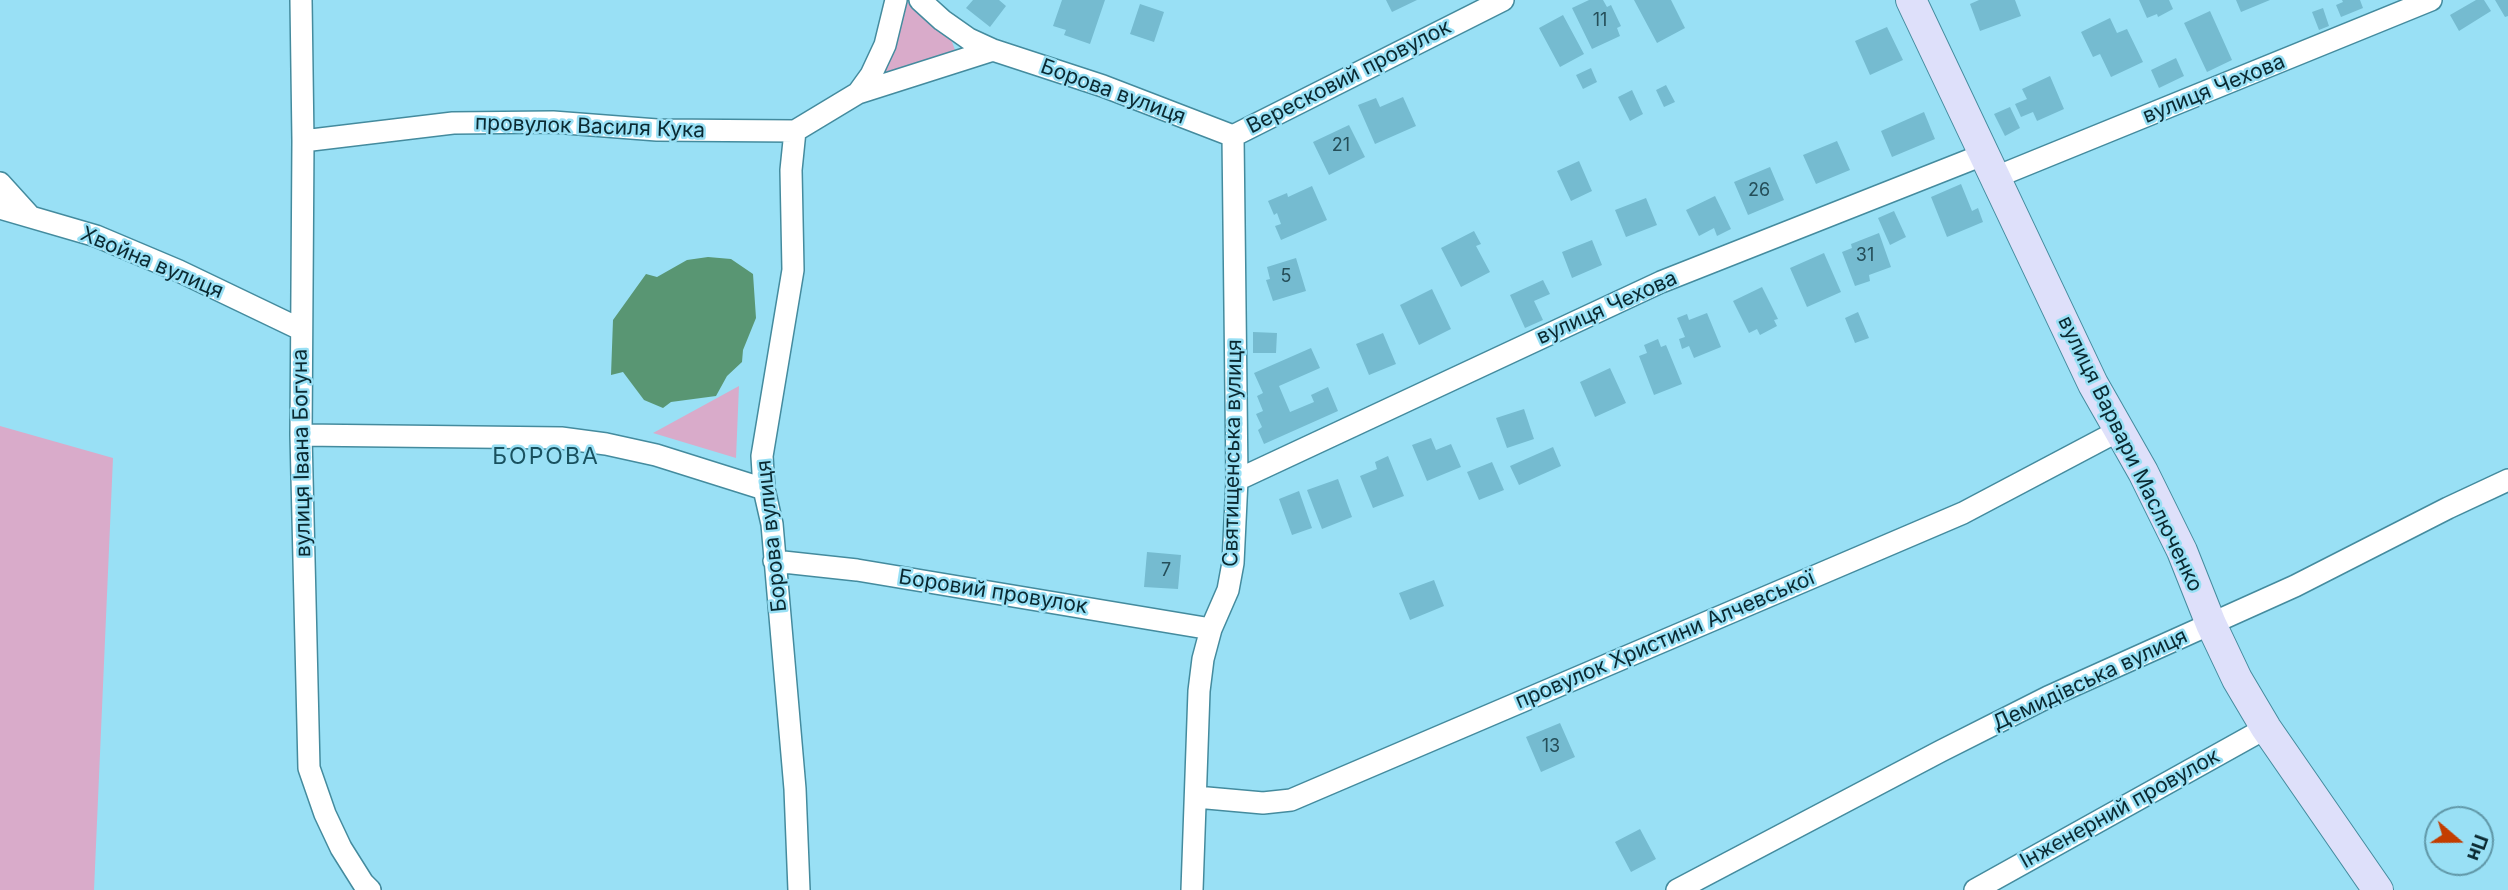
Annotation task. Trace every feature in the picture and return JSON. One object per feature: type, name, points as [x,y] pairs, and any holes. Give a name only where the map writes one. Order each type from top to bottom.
[{"type":"street","name":"вулиця Івана Богуна","points":[[301,0],[301,435],[309,768],[324,814],[348,860],[370,890]]},
{"type":"street","points":[[858,93],[871,75],[886,45],[896,0]]},
{"type":"street","name":"Борова вулиця","points":[[920,0],[969,39],[993,51],[1103,86],[1233,136]]},
{"type":"street","name":"Вересковий провулок","points":[[1233,136],[1503,0]]},
{"type":"street","name":"вулиця Варвари Маслюченко","points":[[1911,0],[2093,384],[2120,430],[2182,551],[2211,624],[2237,679],[2266,729],[2378,890]]},
{"type":"street","name":"вулиця Чехова","points":[[1237,480],[1661,282],[1990,165],[2431,0]]},
{"type":"street","points":[[795,131],[858,93],[993,51]]},
{"type":"street","name":"провулок Василя Кука","points":[[303,141],[453,123],[553,122],[657,130],[795,131]]},
{"type":"street","name":"Борова вулиця","points":[[795,131],[791,170],[793,270],[762,456],[764,489],[772,524],[795,789],[799,890]]},
{"type":"street","name":"Святищенська вулиця","points":[[1192,890],[1199,691],[1203,659],[1211,629],[1228,590],[1233,563],[1237,480],[1233,136]]},
{"type":"street","points":[[0,183],[30,216]]},
{"type":"street","name":"Хвойна вулиця","points":[[0,208],[96,236],[179,271],[300,329]]},
{"type":"street","name":"провулок Христини Алчевської","points":[[1196,797],[1263,803],[1291,800],[1963,513],[2120,430]]},
{"type":"street","points":[[301,435],[561,438],[656,455],[764,489]]},
{"type":"street","name":"Демидівська вулиця","points":[[1677,890],[2048,697],[2295,586],[2508,480]]},
{"type":"street","name":"Боровий провулок","points":[[775,561],[857,570],[1211,629]]},
{"type":"street","name":"Інженерний провулок","points":[[1975,890],[2266,729]]},
{"type":"shaded area","points":[[907,2],[951,39],[955,50],[953,56],[880,81]]},
{"type":"shaded area","points":[[708,257],[731,259],[753,274],[756,318],[743,350],[742,362],[727,376],[716,396],[671,402],[663,408],[644,400],[623,372],[611,375],[613,320],[646,274],[657,277],[687,260]]},
{"type":"shaded area","points":[[739,386],[736,458],[653,433]]},
{"type":"shaded area","points":[[0,426],[113,458],[94,890],[0,890]]},
{"type":"building","points":[[973,0],[999,0],[1006,6],[990,27],[966,8]]},
{"type":"building","points":[[1062,0],[1105,0],[1090,44],[1064,35],[1066,30],[1053,26]]},
{"type":"building","points":[[1386,0],[1417,0],[1392,12]]},
{"type":"building","points":[[1589,0],[1603,0],[1607,7],[1611,5],[1621,26],[1617,28],[1620,36],[1592,49],[1572,8]]},
{"type":"building","points":[[1634,0],[1671,0],[1685,28],[1657,43]]},
{"type":"building","points":[[1979,0],[2015,0],[2021,16],[1980,31],[1970,4]]},
{"type":"building","points":[[2139,0],[2169,0],[2173,9],[2158,17],[2157,14],[2147,18]]},
{"type":"building","points":[[2236,0],[2270,0],[2241,12]]},
{"type":"building","points":[[2342,0],[2360,0],[2363,8],[2341,17],[2336,5],[2343,2]]},
{"type":"building","points":[[2476,0],[2484,0],[2491,11],[2459,31],[2450,15]]},
{"type":"building","points":[[2495,0],[2508,0],[2508,16],[2505,17]]},
{"type":"building","points":[[1140,4],[1164,12],[1154,42],[1130,34]]},
{"type":"building","points":[[2323,8],[2329,26],[2319,30],[2312,12]]},
{"type":"building","points":[[2210,11],[2232,60],[2207,72],[2184,23]]},
{"type":"building","points":[[1563,15],[1584,54],[1560,67],[1539,28]]},
{"type":"building","points":[[2110,18],[2117,33],[2127,29],[2143,62],[2111,77],[2100,54],[2093,57],[2081,32]]},
{"type":"building","points":[[1887,27],[1903,60],[1870,75],[1855,41]]},
{"type":"building","points":[[2176,58],[2184,76],[2159,88],[2151,70]]},
{"type":"building","points":[[1591,68],[1597,82],[1583,89],[1576,75]]},
{"type":"building","points":[[2050,76],[2064,109],[2037,121],[2033,112],[2021,117],[2015,104],[2027,99],[2022,89]]},
{"type":"building","points":[[1666,85],[1675,102],[1664,107],[1656,90]]},
{"type":"building","points":[[1632,90],[1643,114],[1630,121],[1618,97]]},
{"type":"building","points":[[1403,97],[1416,126],[1375,144],[1358,105],[1376,98],[1380,107]]},
{"type":"building","points":[[2010,107],[2020,128],[2005,136],[1994,114]]},
{"type":"building","points":[[1924,112],[1935,139],[1892,157],[1881,131]]},
{"type":"building","points":[[1349,125],[1365,157],[1329,175],[1313,142]]},
{"type":"building","points":[[1837,141],[1850,170],[1816,184],[1803,155]]},
{"type":"building","points":[[1579,161],[1592,191],[1571,201],[1557,171]]},
{"type":"building","points":[[1770,167],[1784,200],[1748,215],[1734,182]]},
{"type":"building","points":[[1961,184],[1972,211],[1978,208],[1983,222],[1947,237],[1931,197]]},
{"type":"building","points":[[1312,186],[1327,220],[1281,240],[1275,226],[1281,224],[1268,201],[1287,193],[1288,197]]},
{"type":"building","points":[[1715,196],[1731,229],[1717,236],[1714,228],[1699,236],[1686,210]]},
{"type":"building","points":[[1646,198],[1657,225],[1626,237],[1615,210]]},
{"type":"building","points":[[1894,211],[1906,237],[1890,245],[1878,218]]},
{"type":"building","points":[[1474,231],[1481,244],[1476,246],[1490,272],[1461,287],[1441,248]]},
{"type":"building","points":[[1879,233],[1891,267],[1869,275],[1870,281],[1855,286],[1842,252],[1852,248],[1851,244]]},
{"type":"building","points":[[1592,240],[1602,265],[1572,278],[1562,252]]},
{"type":"building","points":[[1824,253],[1841,292],[1807,307],[1790,268]]},
{"type":"building","points":[[1296,258],[1306,291],[1273,301],[1266,280],[1270,279],[1267,267]]},
{"type":"building","points":[[1543,280],[1550,294],[1534,301],[1543,320],[1525,328],[1510,295]]},
{"type":"building","points":[[1762,287],[1778,319],[1774,320],[1777,326],[1760,335],[1757,329],[1749,333],[1733,301]]},
{"type":"building","points":[[1432,289],[1451,329],[1419,345],[1400,305]]},
{"type":"building","points":[[1858,312],[1869,338],[1855,343],[1845,318]]},
{"type":"building","points":[[1707,313],[1721,347],[1694,358],[1689,346],[1682,349],[1679,339],[1685,337],[1677,318],[1687,314],[1689,320]]},
{"type":"building","points":[[1253,332],[1277,333],[1276,353],[1253,353]]},
{"type":"building","points":[[1383,333],[1396,364],[1369,375],[1356,344]]},
{"type":"building","points":[[1658,339],[1661,347],[1666,345],[1682,384],[1654,395],[1639,356],[1647,353],[1644,345]]},
{"type":"building","points":[[1311,348],[1320,368],[1279,386],[1290,412],[1314,402],[1311,395],[1328,387],[1338,411],[1264,444],[1258,430],[1262,427],[1256,414],[1263,411],[1257,396],[1263,393],[1254,373]]},
{"type":"building","points":[[1610,368],[1626,403],[1595,417],[1580,382]]},
{"type":"building","points":[[1524,409],[1534,439],[1507,448],[1496,418]]},
{"type":"building","points":[[1431,438],[1436,450],[1451,444],[1461,467],[1427,481],[1412,445]]},
{"type":"building","points":[[1553,447],[1561,466],[1519,485],[1510,466]]},
{"type":"building","points":[[1388,456],[1404,496],[1373,508],[1360,476],[1377,469],[1375,462]]},
{"type":"building","points":[[1492,462],[1504,490],[1479,500],[1467,472]]},
{"type":"building","points":[[1338,479],[1352,517],[1322,529],[1307,490]]},
{"type":"building","points":[[1299,491],[1312,528],[1292,535],[1279,499]]},
{"type":"building","points":[[1147,552],[1181,555],[1178,589],[1144,587]]},
{"type":"building","points":[[1434,580],[1444,606],[1410,620],[1399,593]]},
{"type":"building","points":[[1560,723],[1575,757],[1541,772],[1526,737]]},
{"type":"building","points":[[1640,829],[1656,859],[1631,872],[1615,842]]},
{"type":"district","name":"БОРОВА","points":[[546,457]]}]
